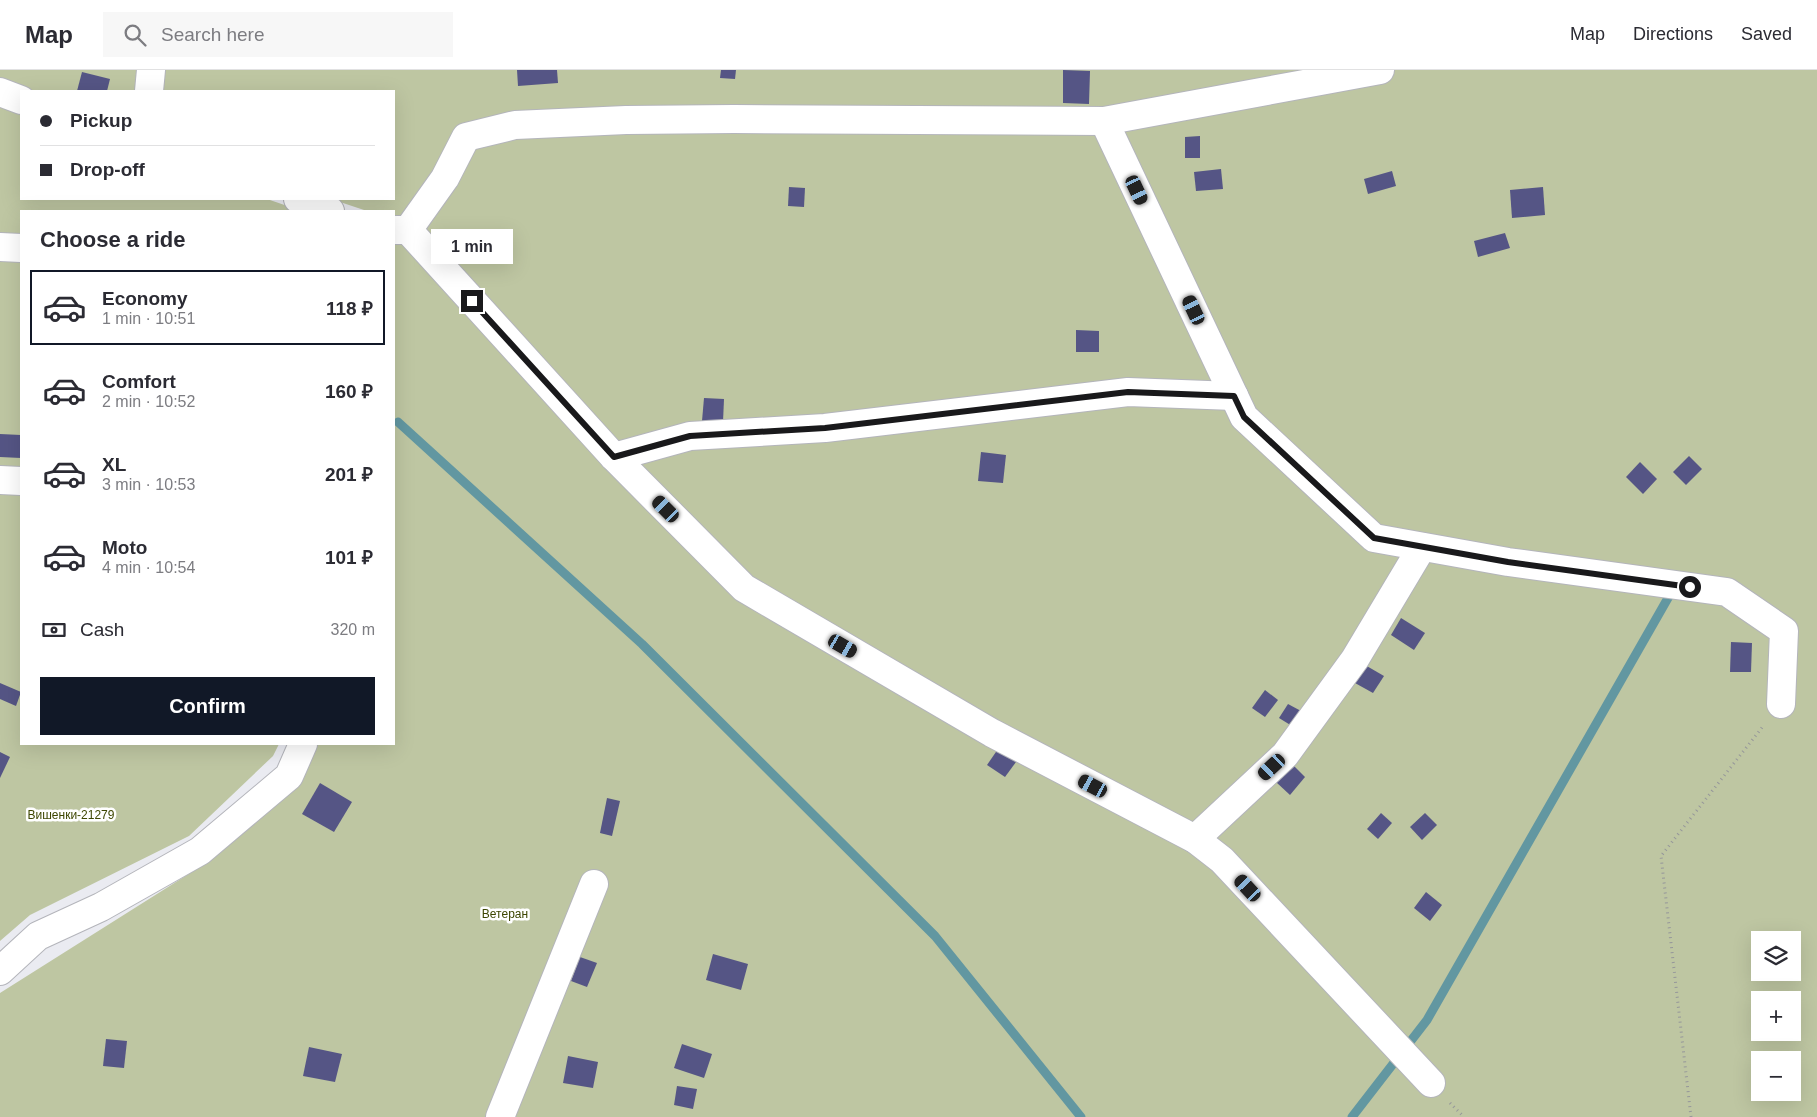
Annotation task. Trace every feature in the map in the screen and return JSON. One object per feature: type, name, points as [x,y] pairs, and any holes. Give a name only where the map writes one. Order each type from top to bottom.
[{"type":"street","points":[[149,90],[151,70]]},
{"type":"street","points":[[1380,70],[1104,121],[734,118],[515,125],[466,137],[445,178],[401,230],[614,457],[744,588],[992,733],[1195,839],[1222,860],[1431,1083]]},
{"type":"street","points":[[0,92],[20,100]]},
{"type":"street","points":[[1104,121],[1244,417],[1374,538],[1508,562],[1727,592],[1784,630],[1781,704]]},
{"type":"street","points":[[301,200],[327,210]]},
{"type":"street","points":[[0,247],[20,248]]},
{"type":"street","points":[[614,457],[690,436],[825,428],[1128,392],[1234,396]]},
{"type":"street","points":[[0,480],[20,481]]},
{"type":"street","points":[[1195,839],[1285,755],[1356,659],[1422,547]]},
{"type":"street","points":[[0,970],[38,936],[101,906],[200,851],[289,776],[303,745]]},
{"type":"street","points":[[500,1117],[594,884]]},
{"type":"path","points":[[1691,1117],[1662,856],[1781,704]]},
{"type":"green space","name":"Ветеран","points":[[0,70],[1817,70],[1817,1117],[0,1117],[0,993],[214,858],[296,785],[316,745],[395,745],[395,210],[364,210],[334,200],[395,200],[395,90],[25,90],[0,80]]},
{"type":"green space","name":"Вишенки-21279","points":[[0,103],[20,111],[20,200],[270,200],[299,210],[20,210],[20,745],[278,745],[273,756],[189,836],[30,915],[0,941]]},
{"type":"building","points":[[517,70],[557,70],[558,83],[518,86]]},
{"type":"building","points":[[721,70],[736,70],[735,79],[720,78]]},
{"type":"building","points":[[1063,70],[1090,71],[1089,104],[1063,103]]},
{"type":"building","points":[[82,72],[110,79],[107,90],[77,90]]},
{"type":"building","points":[[1200,136],[1200,158],[1185,158],[1185,137]]},
{"type":"building","points":[[1221,169],[1223,189],[1196,191],[1194,172]]},
{"type":"building","points":[[1392,171],[1396,186],[1368,194],[1364,179]]},
{"type":"building","points":[[789,187],[805,188],[804,207],[788,206]]},
{"type":"building","points":[[1543,187],[1545,215],[1512,218],[1510,190]]},
{"type":"building","points":[[1505,233],[1510,248],[1478,257],[1474,241]]},
{"type":"building","points":[[1076,330],[1099,331],[1099,352],[1076,352]]},
{"type":"building","points":[[704,398],[724,399],[723,422],[702,421]]},
{"type":"building","points":[[0,434],[20,435],[20,458],[0,457]]},
{"type":"building","points":[[981,452],[1006,455],[1003,483],[978,481]]},
{"type":"building","points":[[1689,456],[1702,469],[1686,485],[1673,472]]},
{"type":"building","points":[[1640,462],[1657,479],[1643,494],[1626,477]]},
{"type":"building","points":[[1401,618],[1425,633],[1414,650],[1391,635]]},
{"type":"building","points":[[1731,642],[1752,643],[1751,672],[1730,672]]},
{"type":"building","points":[[1365,665],[1384,676],[1373,693],[1355,683]]},
{"type":"building","points":[[0,683],[20,692],[16,706],[0,699]]},
{"type":"building","points":[[1265,690],[1278,700],[1265,717],[1252,708]]},
{"type":"building","points":[[1288,704],[1301,711],[1292,726],[1279,718]]},
{"type":"building","points":[[998,749],[1016,762],[1005,777],[987,765]]},
{"type":"building","points":[[0,752],[10,757],[0,778]]},
{"type":"building","points":[[1292,764],[1305,777],[1290,795],[1276,782]]},
{"type":"building","points":[[320,783],[352,802],[334,832],[302,814]]},
{"type":"building","points":[[607,798],[620,801],[612,836],[600,833]]},
{"type":"building","points":[[1381,813],[1392,823],[1378,839],[1367,829]]},
{"type":"building","points":[[1425,813],[1437,825],[1422,840],[1410,827]]},
{"type":"building","points":[[1426,892],[1442,905],[1430,921],[1414,908]]},
{"type":"building","points":[[713,954],[748,964],[741,990],[706,980]]},
{"type":"building","points":[[580,957],[597,963],[587,987],[571,981]]},
{"type":"building","points":[[106,1039],[127,1041],[124,1068],[103,1066]]},
{"type":"building","points":[[682,1044],[712,1054],[704,1078],[674,1068]]},
{"type":"building","points":[[309,1047],[342,1054],[335,1082],[303,1076]]},
{"type":"building","points":[[568,1056],[598,1062],[593,1088],[563,1083]]},
{"type":"building","points":[[677,1086],[697,1089],[693,1109],[674,1105]]},
{"type":"waterway","points":[[398,422],[642,644],[935,936],[1081,1117]]},
{"type":"waterway","points":[[1352,1117],[1427,1020],[1672,591]]},
{"type":"route","points":[[472,301],[614,457],[690,436],[825,428],[1128,392],[1234,396],[1244,417],[1374,538],[1508,562],[1690,587]]}]
